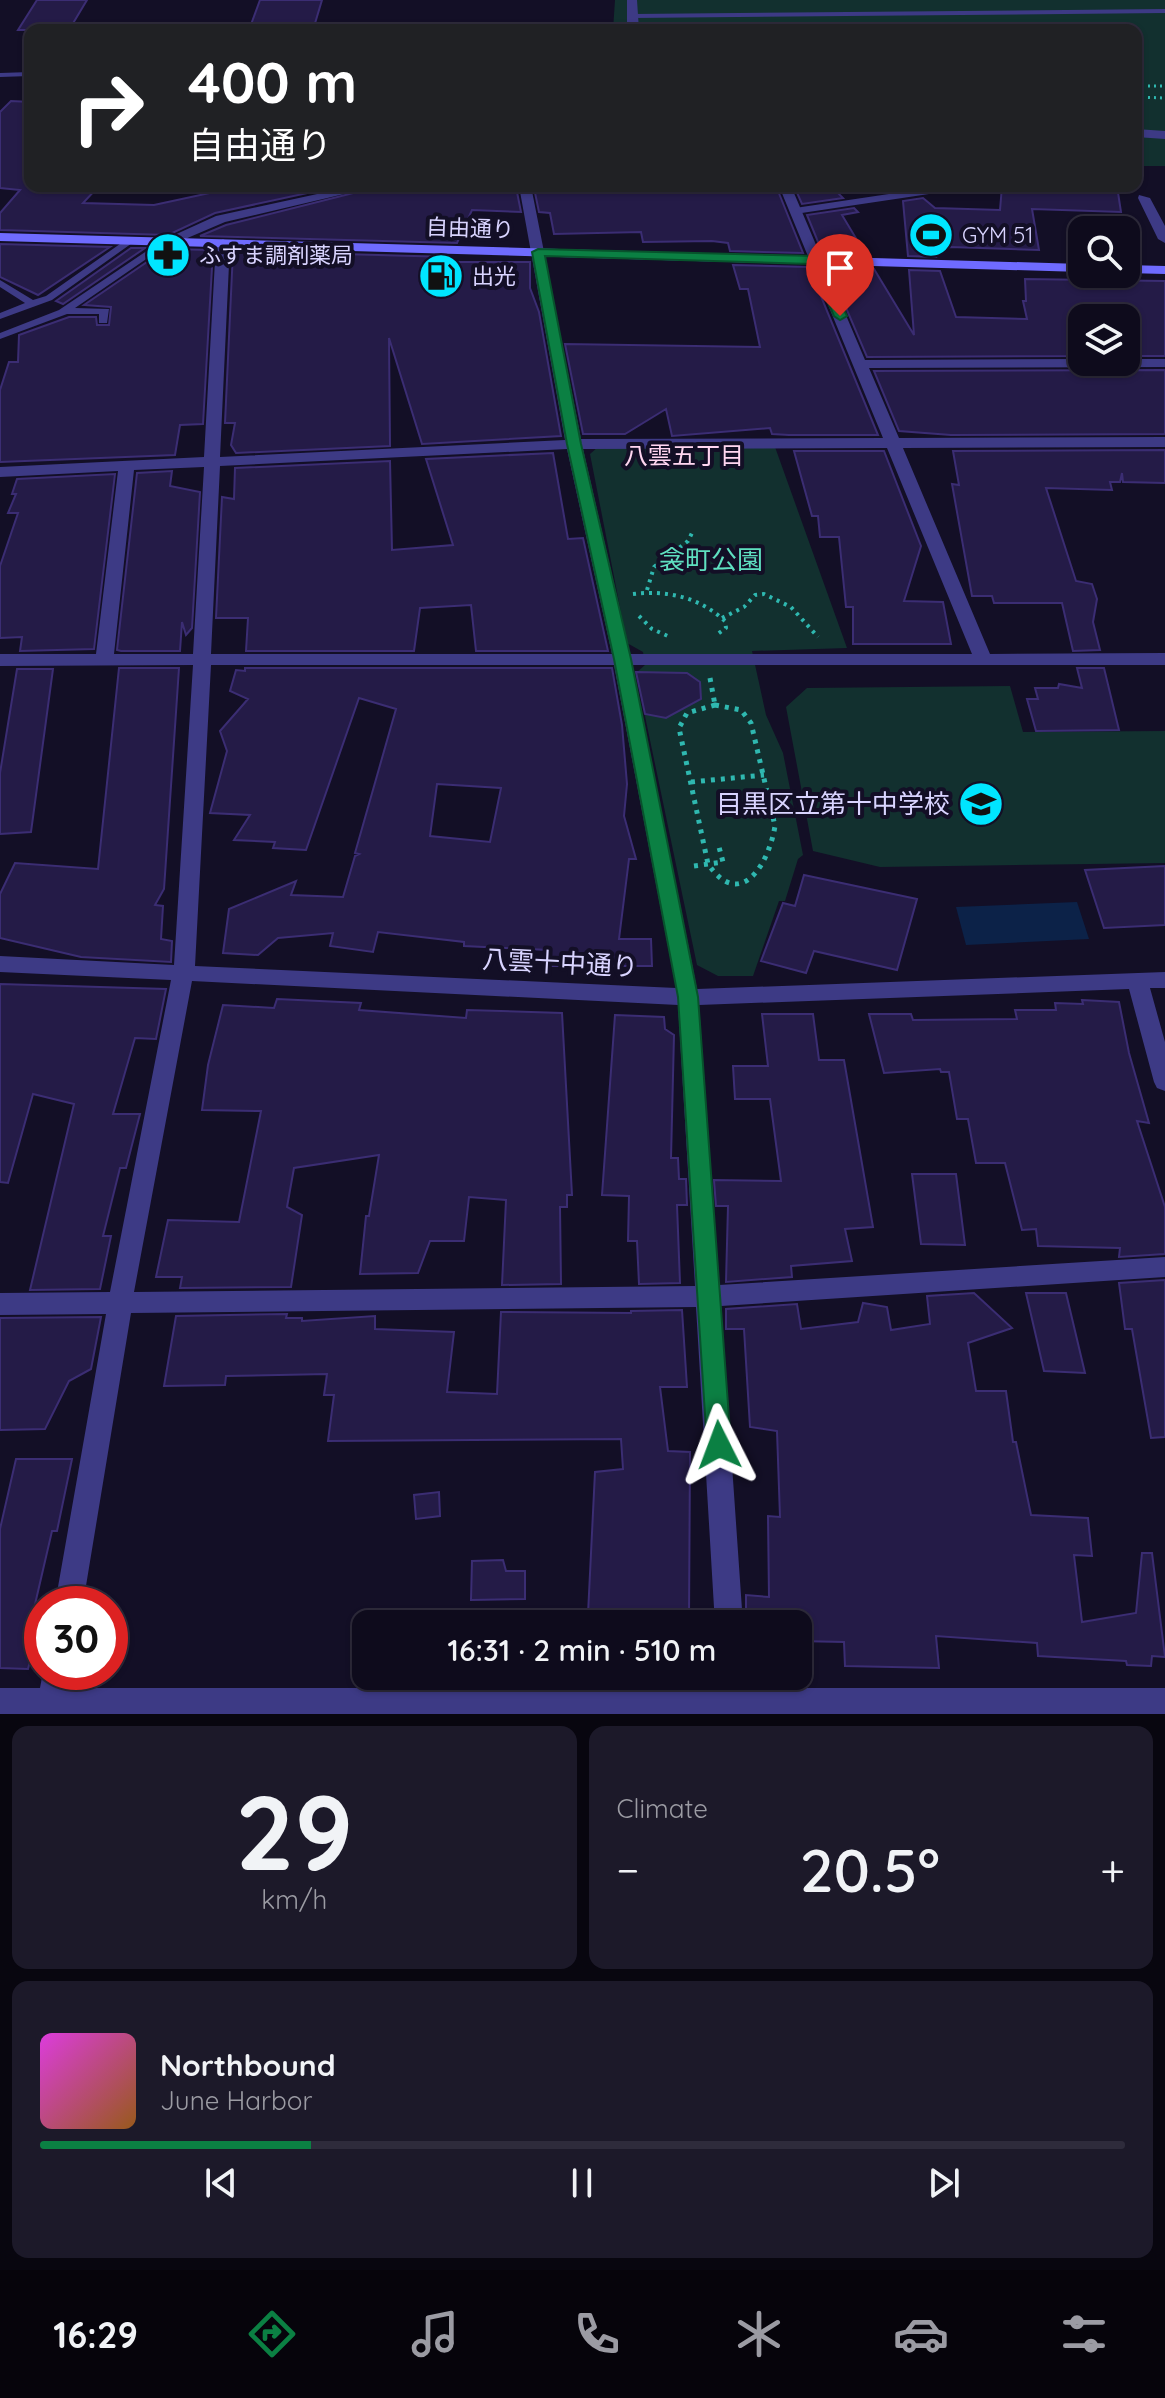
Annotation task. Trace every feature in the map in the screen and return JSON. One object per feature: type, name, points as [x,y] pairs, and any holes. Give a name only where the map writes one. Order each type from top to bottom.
[{"type":"main road","name":"自由通り","points":[[0,237],[1068,268]]},
{"type":"main road","points":[[1140,269],[1165,270]]},
{"type":"street","points":[[632,0],[633,24]]},
{"type":"street","points":[[1142,133],[1165,135]]},
{"type":"street","points":[[166,242],[221,219],[345,192]]},
{"type":"street","points":[[526,192],[574,444],[622,659],[688,997],[728,1610]]},
{"type":"street","points":[[787,192],[896,443],[984,660]]},
{"type":"street","points":[[1144,198],[1165,239]]},
{"type":"street","points":[[72,1586],[120,1303],[187,953],[223,243]]},
{"type":"street","points":[[862,364],[1165,363]]},
{"type":"street","points":[[0,472],[574,444],[1165,442]]},
{"type":"street","points":[[104,660],[127,466]]},
{"type":"street","points":[[0,660],[622,659],[705,648],[823,657],[1165,659]]},
{"type":"street","name":"八雲十中通り","points":[[0,964],[688,997],[1165,980]]},
{"type":"street","points":[[1137,981],[1165,1082]]},
{"type":"street","points":[[0,1304],[710,1296],[1165,1267]]},
{"type":"street","points":[[0,1703],[51,1708],[734,1698],[1121,1709],[1165,1703]]},
{"type":"lane","points":[[633,16],[1165,11]]},
{"type":"lane","points":[[0,75],[24,74]]},
{"type":"lane","points":[[795,211],[922,192]]},
{"type":"lane","points":[[0,316],[34,305],[66,287],[130,241]]},
{"type":"lane","points":[[0,336],[63,312],[166,242]]},
{"type":"lane","points":[[0,283],[34,305]]},
{"type":"lane","points":[[63,312],[105,311],[103,321]]},
{"type":"path","points":[[1142,86],[1165,86]]},
{"type":"path","points":[[1142,97],[1165,98]]},
{"type":"path","points":[[647,590],[654,567],[688,541],[692,533]]},
{"type":"path","points":[[632,604],[636,594],[647,590],[677,595],[722,618],[726,628],[705,648],[715,705]]},
{"type":"path","points":[[722,618],[744,607],[755,595],[773,595],[799,616],[822,641],[823,657]]},
{"type":"path","points":[[636,613],[652,629],[675,638]]},
{"type":"path","points":[[715,705],[732,706],[747,715],[775,826],[774,840],[762,867],[754,877],[736,884],[719,880],[708,864],[679,728],[680,719],[692,709],[715,705]]},
{"type":"path","points":[[691,782],[764,775]]},
{"type":"path","points":[[694,866],[723,862],[719,847]]},
{"type":"green space","points":[[615,0],[1165,0],[1165,166],[1142,166],[1142,24],[613,24]]},
{"type":"green space","name":"衾町公園","points":[[598,447],[775,447],[847,648],[752,651],[766,715],[783,753],[803,855],[798,859],[785,901],[779,901],[753,976],[718,976],[697,965],[636,673],[645,665],[643,652],[627,643],[590,454]]},
{"type":"green space","points":[[1010,686],[1023,732],[1165,731],[1165,863],[880,867],[813,851],[786,707],[807,688]]},
{"type":"water","points":[[1077,902],[1089,939],[966,945],[956,907]]},
{"type":"building","points":[[37,0],[87,0],[73,24],[24,24],[24,30],[18,30]]},
{"type":"building","points":[[260,0],[322,0],[315,24],[251,24]]},
{"type":"building","points":[[11,101],[24,102],[24,192],[93,192],[83,203],[154,205],[214,192],[312,192],[215,213],[168,235],[0,230],[0,213],[20,190],[0,188],[0,112]]},
{"type":"building","points":[[357,192],[517,192],[521,212],[472,210],[457,243],[200,236],[226,225]]},
{"type":"building","points":[[535,192],[778,192],[803,253],[730,251],[728,243],[712,241],[643,242],[641,232],[554,234],[550,213],[539,212]]},
{"type":"building","points":[[797,192],[837,192],[843,198],[802,204]]},
{"type":"building","points":[[1002,192],[1118,192],[1121,212],[1032,209],[1039,250],[950,247],[933,248],[936,257],[908,256],[903,201],[923,198],[935,208],[1000,210]]},
{"type":"building","points":[[854,208],[858,212],[842,215],[866,255],[823,254],[807,215]]},
{"type":"building","points":[[0,244],[110,247],[38,295],[0,277]]},
{"type":"building","points":[[131,248],[145,248],[63,304],[56,301]]},
{"type":"building","points":[[166,249],[213,250],[203,424],[180,425],[175,455],[0,462],[0,390],[9,362],[18,362],[19,335],[69,317],[96,317],[97,325],[109,325],[111,307],[84,305]]},
{"type":"building","points":[[233,251],[450,257],[448,262],[530,262],[530,288],[539,312],[561,436],[422,444],[389,338],[390,446],[236,453],[231,445],[235,423],[225,423]]},
{"type":"building","points":[[733,265],[809,267],[878,435],[772,434],[770,428],[672,436],[666,409],[625,434],[583,434],[565,344],[760,347],[748,289],[740,289]]},
{"type":"building","points":[[829,268],[874,269],[914,335],[909,270],[940,271],[956,317],[1027,319],[1023,301],[1026,301],[1025,279],[1068,280],[1068,288],[1140,288],[1140,281],[1165,281],[1165,356],[1140,356],[1140,304],[1068,304],[1068,356],[867,357]]},
{"type":"building","points":[[1068,370],[1068,376],[1140,376],[1140,370],[1165,370],[1165,434],[951,435],[899,431],[874,371]]},
{"type":"building","points":[[1165,450],[1165,483],[1123,482],[1122,473],[1120,482],[1110,482],[1112,490],[1046,488],[1076,581],[1092,584],[1097,599],[1093,622],[1100,650],[1073,651],[1062,603],[994,603],[992,596],[972,596],[952,484],[959,485],[953,451]]},
{"type":"building","points":[[794,451],[884,451],[921,546],[904,601],[943,602],[951,644],[853,644],[853,607],[846,607],[839,537],[820,537],[818,516],[812,516]]},
{"type":"building","points":[[553,453],[568,539],[583,538],[608,651],[476,651],[471,605],[420,608],[414,651],[246,651],[248,618],[216,618],[222,497],[234,499],[235,468],[390,461],[392,550],[453,545],[426,459]]},
{"type":"building","points":[[172,471],[170,486],[200,492],[192,628],[186,635],[182,622],[180,651],[117,650],[137,473]]},
{"type":"building","points":[[115,474],[94,649],[20,651],[22,637],[0,638],[0,566],[18,513],[8,513],[16,494],[12,494],[17,479]]},
{"type":"building","points":[[119,668],[179,668],[164,889],[155,905],[163,906],[161,939],[172,941],[171,962],[81,957],[0,938],[0,894],[15,863],[98,869]]},
{"type":"building","points":[[245,668],[612,668],[622,725],[627,784],[624,816],[636,859],[629,859],[619,939],[651,939],[652,966],[547,966],[548,950],[464,946],[464,942],[378,932],[373,952],[330,946],[333,933],[278,938],[258,955],[223,953],[229,909],[296,881],[291,895],[343,897],[355,856],[359,854],[355,853],[396,709],[359,698],[306,850],[273,848],[275,842],[234,840],[250,815],[210,813],[227,751],[220,731],[248,699],[230,691],[236,670],[245,671]],"holes":[[[437,784],[501,788],[490,842],[430,836]]]},
{"type":"building","points":[[1077,668],[1104,668],[1119,730],[1036,731],[1027,699],[1038,699],[1035,688],[1058,688],[1059,684],[1082,688]]},
{"type":"building","points":[[17,669],[53,669],[31,832],[0,834],[0,773]]},
{"type":"building","points":[[636,672],[687,673],[700,682],[701,699],[666,718],[645,714]]},
{"type":"building","points":[[1165,866],[1165,925],[1104,928],[1085,870]]},
{"type":"building","points":[[804,875],[917,899],[897,970],[814,951],[806,973],[761,961],[783,903],[795,906]]},
{"type":"building","points":[[0,984],[166,989],[156,1039],[135,1038],[113,1114],[140,1114],[126,1168],[120,1168],[103,1236],[111,1236],[100,1289],[30,1290],[74,1104],[33,1094],[8,1183],[0,1182]]},
{"type":"building","points":[[277,999],[361,1003],[359,1010],[466,1018],[467,1010],[562,1013],[572,1195],[567,1195],[567,1207],[560,1207],[561,1284],[502,1285],[506,1200],[469,1197],[464,1241],[430,1241],[418,1273],[360,1274],[366,1216],[369,1216],[379,1155],[294,1168],[287,1207],[302,1215],[291,1287],[180,1288],[182,1277],[156,1277],[168,1220],[239,1222],[261,1111],[202,1110],[208,1065],[223,1005],[274,1008]]},
{"type":"building","points":[[1082,1000],[1119,1002],[1129,1053],[1149,1123],[1137,1121],[1165,1207],[1165,1254],[1119,1257],[1120,1248],[1038,1246],[1036,1229],[1022,1230],[1005,1163],[976,1163],[968,1119],[957,1119],[949,1072],[941,1072],[940,1069],[884,1073],[869,1014],[911,1014],[913,1020],[1017,1019],[1015,1010],[1056,1010],[1055,1003],[1083,1004]]},
{"type":"building","points":[[762,1014],[813,1014],[819,1060],[844,1060],[873,1227],[845,1229],[852,1261],[791,1266],[792,1277],[726,1282],[728,1206],[716,1206],[714,1180],[781,1181],[770,1099],[735,1099],[733,1066],[768,1066]]},
{"type":"building","points":[[615,1015],[664,1017],[665,1029],[674,1035],[671,1158],[678,1158],[679,1179],[686,1179],[687,1205],[677,1205],[680,1283],[639,1284],[637,1241],[628,1241],[629,1196],[602,1195]]},
{"type":"building","points":[[912,1174],[956,1174],[965,1245],[921,1244]]},
{"type":"building","points":[[1165,1280],[1165,1437],[1151,1438],[1132,1329],[1125,1329],[1119,1283]]},
{"type":"building","points":[[974,1293],[1012,1328],[968,1343],[976,1391],[1006,1391],[1013,1442],[1016,1442],[1031,1515],[1088,1518],[1092,1556],[1074,1555],[1082,1622],[1136,1613],[1142,1553],[1152,1553],[1165,1657],[1152,1656],[1151,1666],[1127,1665],[1126,1661],[1038,1656],[1037,1643],[936,1636],[939,1668],[845,1666],[844,1642],[812,1641],[812,1610],[746,1610],[746,1595],[769,1597],[768,1516],[780,1517],[777,1431],[750,1427],[744,1329],[726,1329],[726,1309],[797,1304],[801,1329],[858,1322],[863,1303],[887,1307],[891,1330],[930,1324],[927,1296]]},
{"type":"building","points":[[1026,1293],[1066,1293],[1085,1373],[1044,1371]]},
{"type":"building","points":[[682,1310],[687,1387],[660,1387],[668,1451],[690,1452],[689,1610],[588,1610],[595,1472],[623,1469],[621,1439],[328,1441],[334,1395],[324,1395],[327,1374],[226,1376],[225,1385],[164,1386],[176,1316],[287,1314],[286,1318],[302,1318],[302,1321],[375,1316],[375,1329],[454,1332],[447,1392],[497,1394],[501,1312]]},
{"type":"building","points":[[101,1317],[91,1369],[69,1381],[45,1429],[0,1430],[0,1318]]},
{"type":"building","points":[[16,1459],[72,1459],[57,1531],[52,1531],[39,1586],[24,1586],[24,1669],[0,1668],[0,1529]]},
{"type":"building","points":[[439,1492],[440,1516],[416,1519],[414,1495]]},
{"type":"building","points":[[503,1560],[506,1571],[525,1571],[525,1599],[471,1600],[472,1561]]},
{"type":"place","name":"GYM 51","points":[[931,235]]},
{"type":"place","name":"ふすま調剤薬局","points":[[168,255]]},
{"type":"place","name":"出光","points":[[441,276]]},
{"type":"place","name":"目黒区立第十中学校","points":[[981,804]]},
{"type":"district","name":"八雲五丁目","points":[[684,456]]},
{"type":"route","points":[[719,1445],[688,997],[622,659],[574,444],[538,252],[816,260],[840,316]]}]
